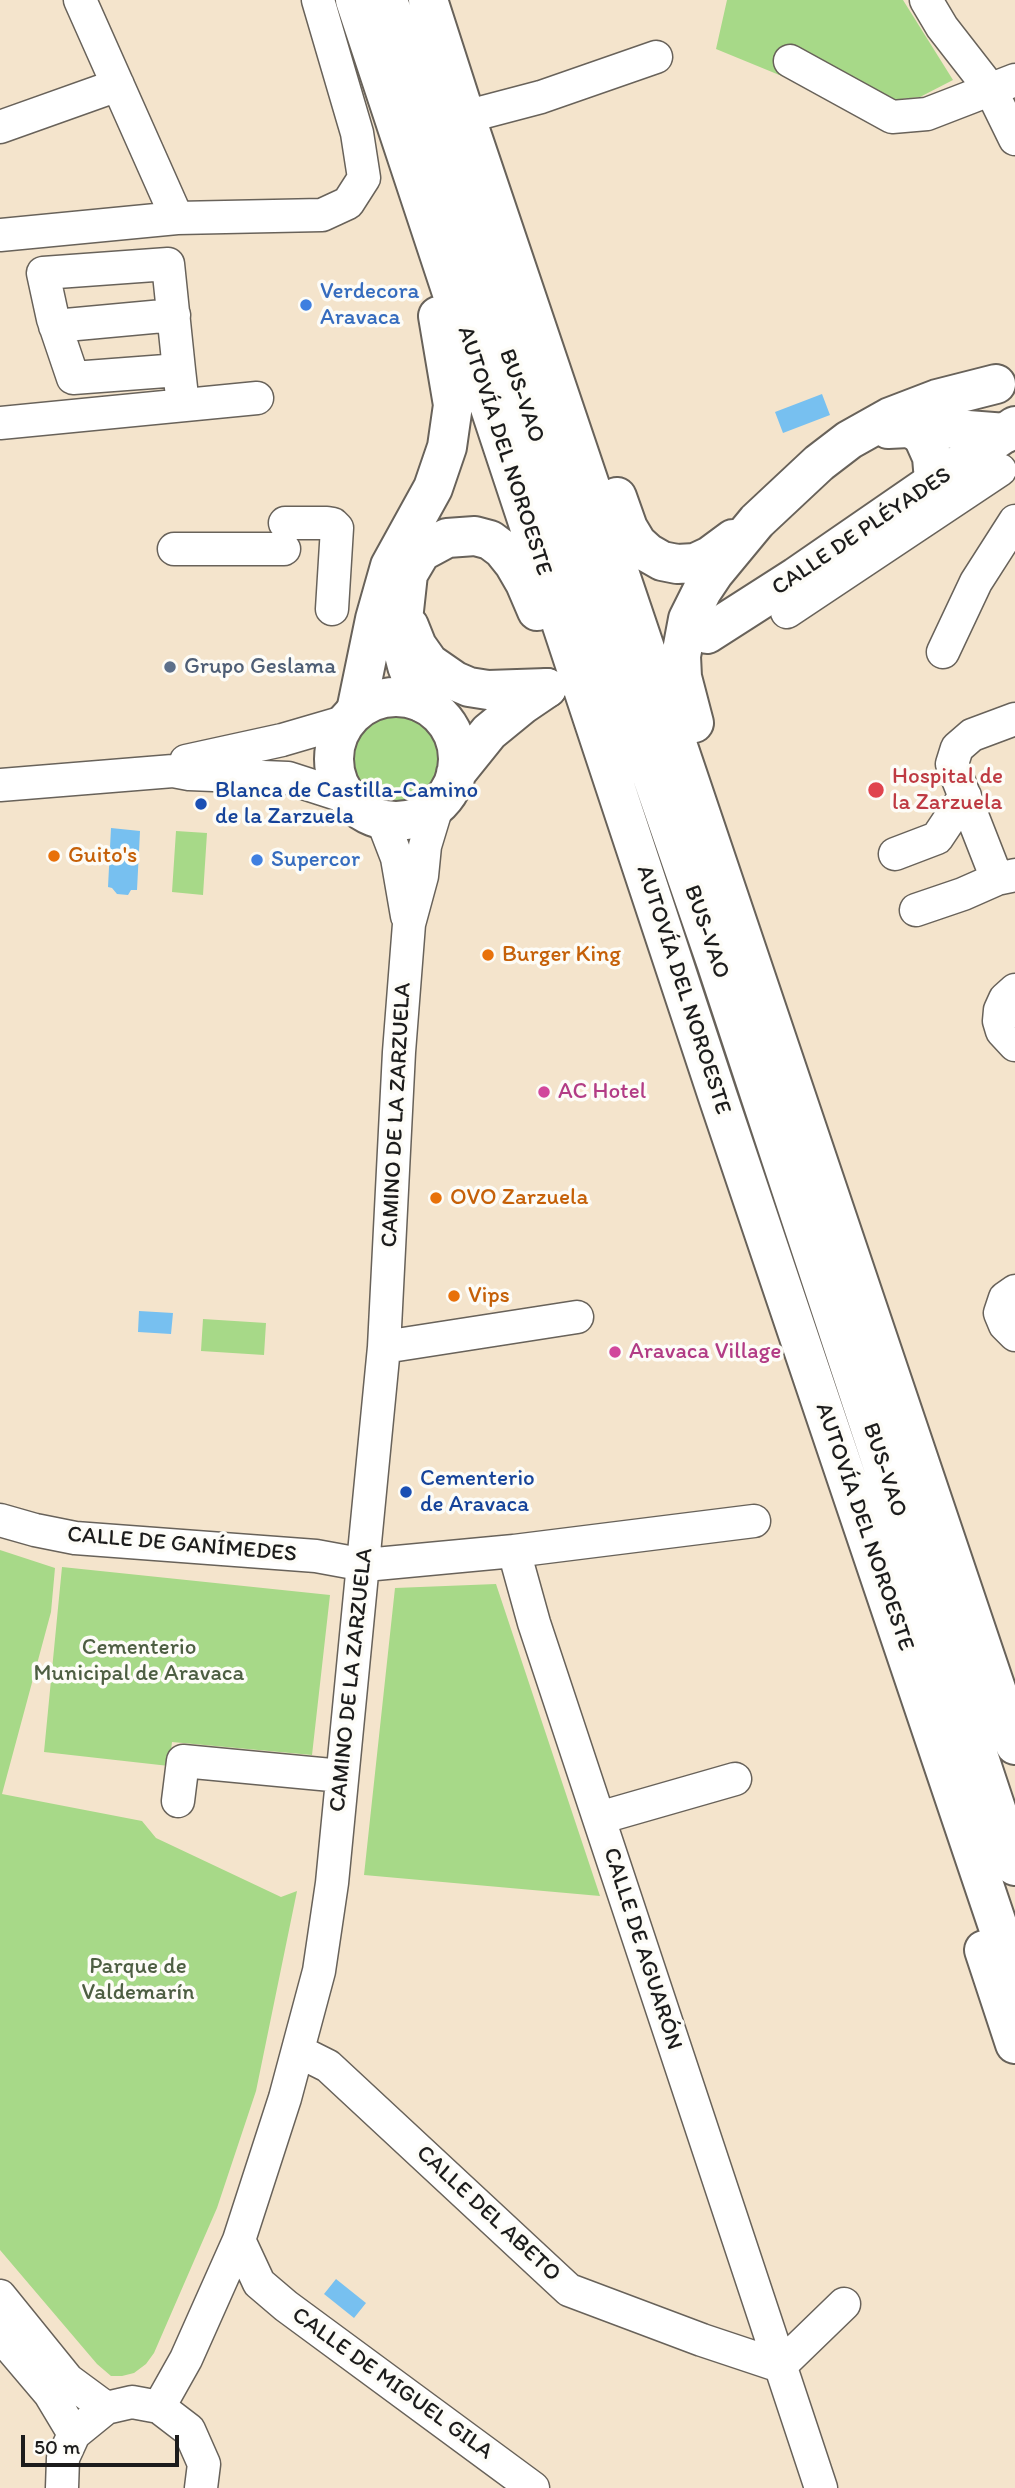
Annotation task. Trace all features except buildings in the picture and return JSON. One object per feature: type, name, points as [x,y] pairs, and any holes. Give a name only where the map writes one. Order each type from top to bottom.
[{"type":"main road","points":[[341,0],[343,20],[438,315],[453,405],[447,447],[438,474],[399,545],[383,588],[351,716],[339,735],[334,751],[339,783],[347,797],[369,814],[382,819],[406,820],[418,816],[447,788],[489,732],[547,688]]},
{"type":"main road","name":"AUTOVÍA DEL NOROESTE","points":[[355,0],[718,1097],[1015,1977]]},
{"type":"main road","name":"BUS-VAO","points":[[388,0],[498,330],[716,962],[1015,1866]]},
{"type":"main road","points":[[428,0],[1015,1745]]},
{"type":"main road","points":[[442,0],[484,112],[628,528],[637,543],[648,553],[662,561],[677,564],[695,563],[710,556],[757,521],[819,463],[849,440],[890,417],[937,399],[1008,380]]},
{"type":"main road","points":[[1000,449],[983,397],[1008,380]]},
{"type":"main road","points":[[849,440],[907,427],[1000,449]]},
{"type":"main road","points":[[907,427],[924,439],[932,457],[933,469]]},
{"type":"main road","points":[[895,509],[933,469],[1000,449]]},
{"type":"main road","name":"CALLE DE PLÉYADES","points":[[707,634],[796,578],[895,509],[1000,449]]},
{"type":"main road","points":[[757,521],[702,590],[688,619],[681,656],[682,677],[693,722],[798,1050],[891,1375]]},
{"type":"main road","points":[[447,788],[457,757],[454,740],[447,725],[429,707],[402,647],[405,587],[413,562],[421,552],[447,538],[475,536],[490,540],[502,549],[525,583],[686,1043],[718,1097]]},
{"type":"main road","points":[[404,607],[410,632],[417,646],[429,663],[455,681],[469,687],[488,690],[547,688]]},
{"type":"main road","points":[[351,716],[380,699],[408,698],[429,707],[480,706],[547,688]]},
{"type":"main road","points":[[823,1405],[843,1523],[1015,2044]]},
{"type":"street","points":[[80,0],[177,218]]},
{"type":"street","points":[[0,235],[177,218],[322,215],[348,203],[364,178],[357,133],[318,0]]},
{"type":"street","points":[[926,0],[942,27],[1003,85],[1015,139]]},
{"type":"street","points":[[484,112],[541,97],[656,57]]},
{"type":"street","points":[[790,61],[892,117],[927,114],[1003,85]]},
{"type":"street","points":[[0,127],[118,85]]},
{"type":"street","points":[[179,370],[73,378],[55,326],[43,273],[168,264],[183,405]]},
{"type":"street","points":[[55,326],[174,316]]},
{"type":"street","points":[[0,423],[257,398]]},
{"type":"street","points":[[787,612],[1000,449]]},
{"type":"street","points":[[943,652],[976,582],[1015,521]]},
{"type":"street","points":[[174,549],[285,536],[327,523],[333,524],[337,528],[332,609]]},
{"type":"street","points":[[173,771],[189,759],[269,743],[351,716]]},
{"type":"street","points":[[916,910],[1006,877],[968,804],[952,764],[957,748],[972,735],[1015,719]]},
{"type":"street","points":[[0,785],[173,771],[288,778],[347,797]]},
{"type":"street","name":"CAMINO DE LA ZARZUELA","points":[[159,2407],[186,2359],[239,2240],[285,2098],[319,1971],[332,1882],[365,1565],[384,1347],[399,1052],[409,924],[422,876],[425,846],[447,788]]},
{"type":"street","points":[[895,854],[937,838],[968,804]]},
{"type":"street","name":"CAMINO DE LA ZARZUELA","points":[[382,819],[397,858],[409,924]]},
{"type":"street","points":[[1015,990],[1005,999],[999,1021],[1002,1031],[1015,1045]]},
{"type":"street","points":[[1010,1294],[1000,1313],[1005,1325],[1015,1335]]},
{"type":"street","points":[[384,1347],[577,1317]]},
{"type":"street","name":"CALLE DE GANÍMEDES","points":[[0,1520],[75,1538],[316,1556],[365,1565]]},
{"type":"street","points":[[365,1565],[514,1551],[754,1521]]},
{"type":"street","name":"CALLE DE AGUARÓN","points":[[514,1551],[534,1623],[821,2488]]},
{"type":"street","points":[[177,1801],[183,1761],[342,1776]]},
{"type":"street","points":[[599,1818],[736,1779]]},
{"type":"street","name":"CALLE DEL ABETO","points":[[298,2051],[328,2066],[569,2290],[780,2366]]},
{"type":"street","name":"CALLE DE MIGUEL GILA","points":[[239,2240],[259,2283],[286,2306],[533,2488]]},
{"type":"street","name":"CALLE DE MIGUEL GILA","points":[[214,2299],[244,2293],[286,2306]]},
{"type":"street","points":[[0,2296],[68,2380],[106,2408]]},
{"type":"street","points":[[780,2366],[844,2304]]},
{"type":"street","points":[[0,2335],[51,2394],[74,2434]]},
{"type":"street","points":[[62,2488],[63,2458],[74,2434],[106,2408],[132,2402],[159,2407],[189,2430],[204,2464],[201,2488]]},
{"type":"green space","points":[[727,0],[903,0],[953,80],[920,97],[850,104],[716,49]]},
{"type":"green space","points":[[394,710],[411,714],[426,724],[436,739],[440,756],[436,773],[426,788],[411,798],[394,802],[377,798],[362,788],[352,773],[348,756],[352,739],[362,724],[377,714]]},
{"type":"green space","points":[[176,831],[207,833],[203,895],[172,892]]},
{"type":"green space","points":[[203,1319],[266,1323],[264,1355],[201,1351]]},
{"type":"green space","name":"Parque de Valdemarín","points":[[0,1550],[55,1568],[51,1612],[2,1794],[142,1821],[156,1838],[281,1897],[297,1891],[256,2091],[217,2208],[154,2353],[146,2364],[134,2373],[122,2376],[111,2376],[97,2364],[0,2250]]},
{"type":"green space","name":"Cementerio Municipal de Aravaca","points":[[62,1567],[330,1595],[312,1755],[172,1742],[169,1766],[44,1752]]},
{"type":"green space","points":[[496,1584],[600,1896],[364,1875],[395,1588]]},
{"type":"water","points":[[822,394],[830,415],[783,433],[775,412]]},
{"type":"water","points":[[111,828],[140,831],[137,890],[131,890],[128,895],[117,894],[108,887]]},
{"type":"water","points":[[139,1311],[173,1313],[171,1334],[138,1332]]},
{"type":"water","points":[[336,2279],[366,2303],[354,2318],[324,2294]]},
{"type":"place","name":"Verdecora Aravaca","points":[[306,305]]},
{"type":"place","name":"Grupo Geslama","points":[[170,667]]},
{"type":"place","name":"Hospital de la Zarzuela","points":[[876,790]]},
{"type":"place","name":"Blanca de Castilla-Camino de la Zarzuela","points":[[201,804]]},
{"type":"place","name":"Guito's","points":[[54,856]]},
{"type":"place","name":"Supercor","points":[[257,860]]},
{"type":"place","name":"Burger King","points":[[488,955]]},
{"type":"place","name":"AC Hotel","points":[[544,1092]]},
{"type":"place","name":"OVO Zarzuela","points":[[436,1198]]},
{"type":"place","name":"Vips","points":[[454,1296]]},
{"type":"place","name":"Aravaca Village","points":[[615,1352]]},
{"type":"place","name":"Cementerio de Aravaca","points":[[406,1492]]}]
